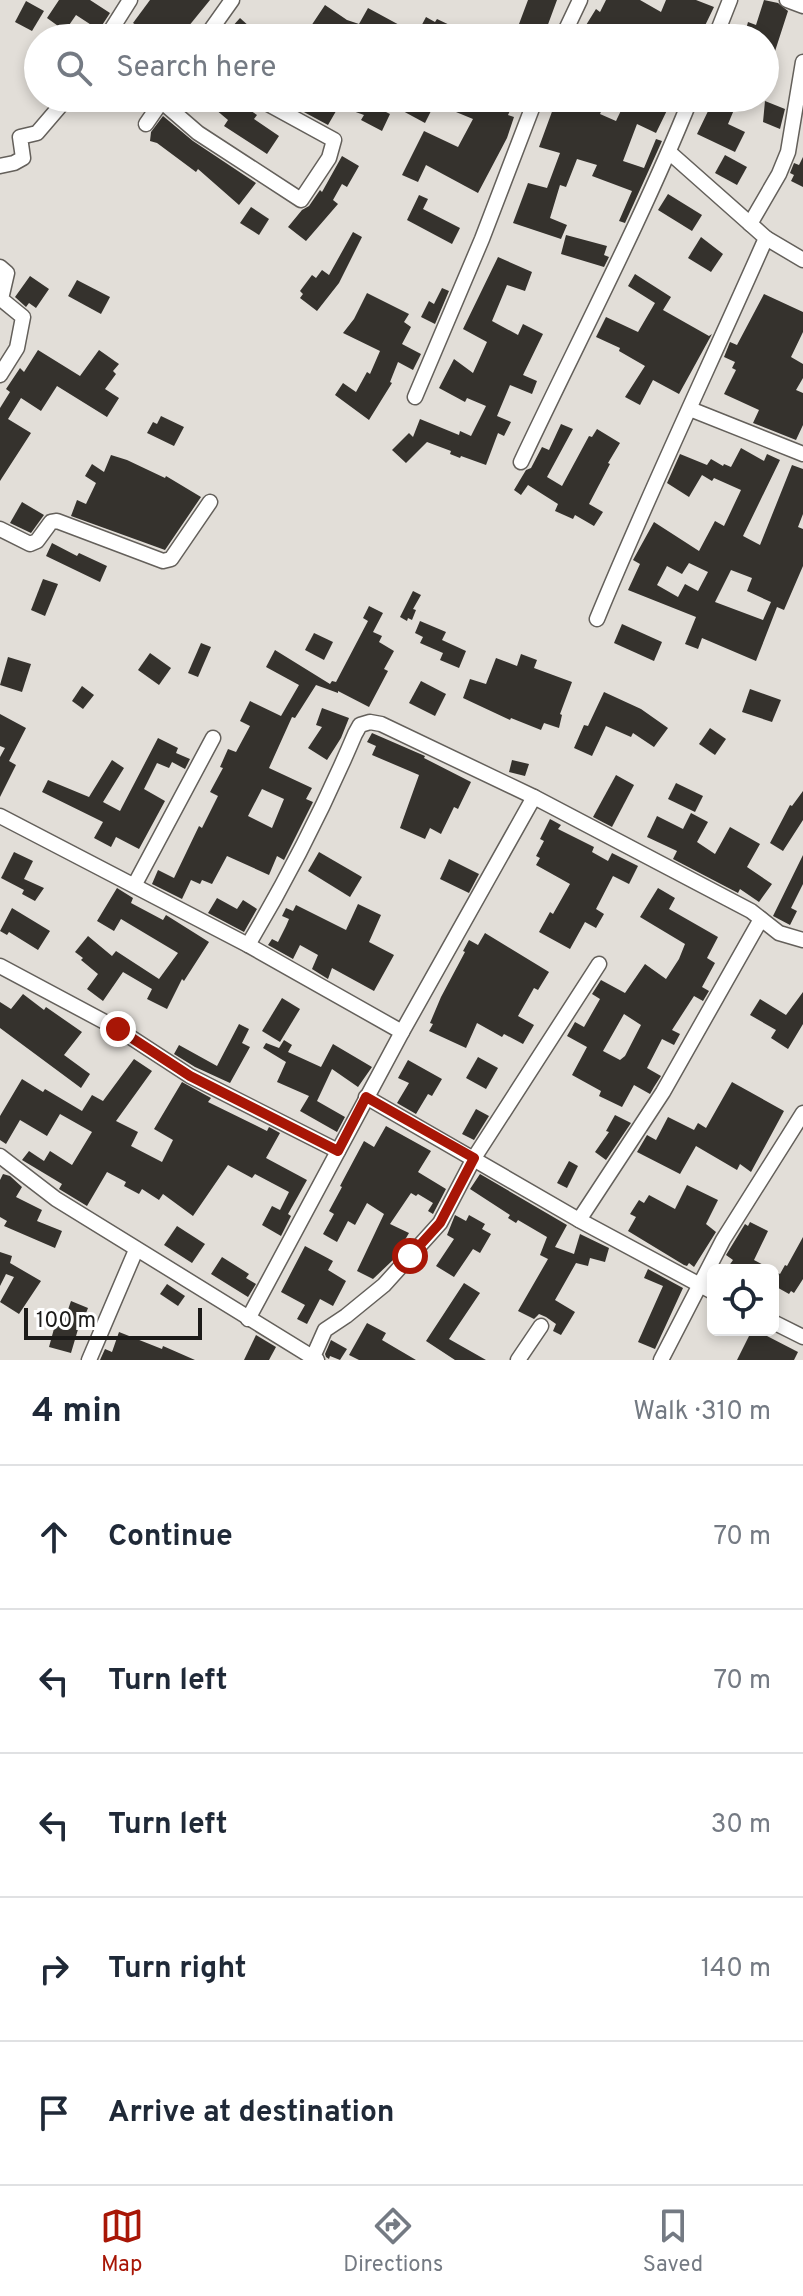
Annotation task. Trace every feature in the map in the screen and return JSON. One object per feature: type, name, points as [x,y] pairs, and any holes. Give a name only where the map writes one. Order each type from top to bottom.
[{"type":"street","points":[[115,24],[130,0]]},
{"type":"street","points":[[215,24],[232,0]]},
{"type":"street","points":[[721,24],[730,0]]},
{"type":"street","points":[[787,0],[803,6]]},
{"type":"street","points":[[568,24],[578,1]]},
{"type":"street","points":[[750,224],[788,152],[803,62]]},
{"type":"street","points":[[0,166],[23,158],[20,137],[37,133],[55,112]]},
{"type":"street","points":[[146,124],[154,112]]},
{"type":"street","points":[[176,112],[198,133],[301,200],[329,158],[334,140],[283,112]]},
{"type":"street","points":[[415,397],[482,239],[531,112]]},
{"type":"street","points":[[521,462],[608,284],[685,112]]},
{"type":"street","points":[[669,152],[766,238],[803,260]]},
{"type":"street","points":[[597,619],[642,509],[766,238]]},
{"type":"street","points":[[0,267],[7,273],[1,299],[23,317],[17,348],[0,375]]},
{"type":"street","points":[[690,409],[803,454]]},
{"type":"street","points":[[0,529],[30,544],[37,541],[46,526],[57,521],[163,561],[171,559],[210,502]]},
{"type":"street","points":[[248,945],[284,886],[317,822],[360,725],[370,722],[381,724],[534,797],[761,919],[779,933],[803,940]]},
{"type":"street","points":[[135,884],[213,738]]},
{"type":"street","points":[[248,1319],[366,1097],[534,797]]},
{"type":"street","points":[[0,816],[135,884],[402,1032]]},
{"type":"street","points":[[579,1220],[663,1092],[761,919]]},
{"type":"street","points":[[0,1156],[56,1199],[315,1358],[325,1330],[384,1285],[430,1237],[474,1158],[599,964]]},
{"type":"street","points":[[0,966],[118,1029],[190,1076],[338,1151]]},
{"type":"street","points":[[366,1097],[579,1220],[707,1289]]},
{"type":"street","points":[[661,1360],[698,1284],[803,1113]]},
{"type":"street","points":[[89,1360],[136,1250]]},
{"type":"street","points":[[779,1325],[803,1337]]},
{"type":"street","points":[[518,1360],[541,1326]]},
{"type":"building","points":[[59,0],[90,0],[110,13],[103,24],[90,24],[76,15],[70,24],[55,24],[47,18]]},
{"type":"building","points":[[150,0],[210,0],[190,24],[133,23]]},
{"type":"building","points":[[528,0],[557,0],[548,24],[519,24]]},
{"type":"building","points":[[606,0],[640,0],[661,12],[666,0],[696,0],[714,7],[706,24],[587,24],[596,9],[600,12]]},
{"type":"building","points":[[764,0],[778,3],[788,11],[779,39],[779,24],[756,24]]},
{"type":"building","points":[[26,1],[44,11],[36,24],[24,24],[24,27],[15,22]]},
{"type":"building","points":[[325,5],[359,24],[312,24]]},
{"type":"building","points":[[368,8],[397,24],[359,24]]},
{"type":"building","points":[[426,17],[448,24],[422,24]]},
{"type":"building","points":[[779,107],[785,109],[780,129],[763,122],[764,112],[779,112]]},
{"type":"building","points":[[219,112],[253,112],[257,115],[254,119],[279,136],[267,154],[224,126],[228,120]]},
{"type":"building","points":[[304,112],[336,112],[328,125]]},
{"type":"building","points":[[356,112],[390,114],[382,131],[361,120],[364,115]]},
{"type":"building","points":[[405,112],[430,112],[425,123]]},
{"type":"building","points":[[456,112],[509,112],[508,115],[514,117],[507,138],[478,193],[426,165],[418,182],[402,175],[424,131],[458,147],[473,119]]},
{"type":"building","points":[[552,112],[601,112],[616,121],[620,112],[666,112],[656,133],[637,124],[623,161],[644,168],[656,139],[662,141],[625,223],[619,221],[632,191],[592,176],[597,165],[577,159],[566,187],[560,185],[550,218],[567,225],[561,239],[513,223],[528,183],[547,188],[560,153],[539,147]]},
{"type":"building","points":[[708,112],[733,112],[728,124],[745,132],[735,152],[697,134]]},
{"type":"building","points":[[163,116],[193,141],[256,183],[239,205],[198,169],[196,172],[150,141],[151,132]]},
{"type":"building","points":[[725,155],[747,167],[737,185],[715,173]]},
{"type":"building","points":[[342,156],[359,166],[347,187],[342,184],[333,200],[338,204],[306,241],[288,227],[320,190],[322,192]]},
{"type":"building","points":[[803,157],[803,187],[791,181],[794,175],[790,173],[794,163],[799,165]]},
{"type":"building","points":[[668,194],[702,215],[692,231],[658,210]]},
{"type":"building","points":[[419,195],[428,199],[423,209],[460,228],[452,244],[407,220]]},
{"type":"building","points":[[251,207],[269,219],[259,235],[240,223]]},
{"type":"building","points":[[353,232],[362,237],[339,283],[317,311],[300,298],[303,294],[300,291],[312,275],[316,278],[322,270],[329,275]]},
{"type":"building","points":[[566,235],[607,246],[604,255],[609,257],[604,267],[561,254]]},
{"type":"building","points":[[701,237],[723,254],[711,272],[688,258]]},
{"type":"building","points":[[498,257],[532,272],[525,291],[507,285],[492,321],[518,335],[523,324],[543,334],[523,375],[537,381],[532,394],[510,385],[497,416],[511,422],[504,436],[498,433],[486,465],[460,458],[427,442],[406,463],[392,450],[409,433],[413,437],[420,419],[459,435],[460,431],[471,436],[486,406],[467,398],[465,402],[439,388],[454,359],[473,373],[487,342],[463,329]]},
{"type":"building","points":[[635,274],[671,297],[663,310],[709,336],[712,334],[679,394],[653,380],[640,405],[625,397],[645,366],[619,351],[620,348],[596,337],[606,317],[638,332],[655,303],[628,286]]},
{"type":"building","points":[[30,276],[49,289],[36,308],[29,303],[26,307],[15,297]]},
{"type":"building","points":[[77,280],[110,297],[101,314],[68,296]]},
{"type":"building","points":[[442,288],[449,291],[435,324],[421,317],[429,301],[434,304]]},
{"type":"building","points":[[367,293],[409,314],[404,322],[411,327],[402,344],[421,354],[413,370],[398,362],[392,383],[369,420],[335,395],[343,383],[356,392],[367,372],[370,374],[380,351],[343,333]]},
{"type":"building","points":[[764,294],[803,312],[803,332],[791,357],[803,364],[803,378],[796,390],[803,393],[803,425],[796,440],[753,423],[759,410],[724,394],[736,370],[732,368],[735,362],[724,357],[730,342],[737,345]]},
{"type":"building","points":[[38,350],[80,376],[99,350],[119,364],[105,389],[119,398],[107,417],[57,386],[41,411],[21,398],[8,419],[31,433],[0,481],[0,408],[10,392],[6,389],[20,368],[24,372]]},
{"type":"building","points":[[161,416],[184,427],[174,446],[147,433]]},
{"type":"building","points":[[561,424],[573,429],[547,477],[562,486],[589,436],[592,437],[597,429],[620,443],[589,504],[603,512],[594,526],[575,515],[573,519],[555,511],[558,504],[528,485],[521,495],[514,490],[542,447],[549,450]]},
{"type":"building","points":[[741,448],[764,461],[767,454],[780,460],[743,536],[760,545],[792,465],[803,469],[803,514],[798,527],[803,529],[803,566],[784,610],[777,607],[756,661],[702,638],[698,649],[685,644],[696,617],[628,590],[640,564],[633,560],[654,522],[699,551],[715,521],[724,526],[741,490],[702,475],[689,497],[667,483],[680,454],[707,465],[711,459],[731,467]],"holes":[[[689,563],[708,572],[698,591],[685,584],[678,597],[657,585],[667,566],[682,574]],[[731,570],[752,578],[747,591],[771,602],[763,620],[715,602]]]},
{"type":"building","points":[[111,455],[166,476],[201,497],[165,550],[71,516],[77,500],[86,504],[96,483],[85,476],[92,464],[104,472]]},
{"type":"building","points":[[22,502],[44,515],[31,533],[10,523]]},
{"type":"building","points":[[52,543],[107,566],[100,582],[46,556]]},
{"type":"building","points":[[43,579],[58,584],[45,616],[31,610]]},
{"type":"building","points":[[413,591],[421,595],[413,609],[416,610],[412,620],[408,618],[407,621],[400,617]]},
{"type":"building","points":[[369,606],[383,613],[373,632],[382,636],[379,642],[394,651],[384,669],[388,671],[369,707],[338,691],[316,685],[295,718],[292,717],[269,768],[312,788],[306,799],[313,802],[284,860],[277,856],[269,875],[227,856],[212,884],[191,880],[182,899],[152,884],[158,870],[174,878],[199,826],[202,828],[218,796],[210,792],[223,768],[220,767],[228,749],[236,752],[250,726],[240,721],[250,701],[281,716],[299,685],[266,667],[275,650],[330,684],[336,682],[368,621],[363,618]],"holes":[[[262,789],[284,799],[272,828],[248,816]]]},
{"type":"building","points":[[420,621],[446,632],[442,640],[466,651],[459,668],[440,660],[443,653],[420,643],[423,637],[415,633]]},
{"type":"building","points":[[622,624],[662,642],[654,661],[614,643]]},
{"type":"building","points":[[314,633],[333,642],[324,660],[305,650]]},
{"type":"building","points":[[201,643],[211,647],[198,677],[188,673]]},
{"type":"building","points":[[150,653],[171,668],[159,685],[138,670]]},
{"type":"building","points":[[521,654],[537,660],[534,668],[572,682],[560,714],[559,728],[544,723],[541,730],[510,720],[463,698],[470,679],[486,684],[496,658],[517,666]]},
{"type":"building","points":[[8,657],[31,664],[22,692],[0,685]]},
{"type":"building","points":[[421,681],[446,694],[435,716],[409,703]]},
{"type":"building","points":[[82,686],[94,695],[83,709],[72,701]]},
{"type":"building","points":[[750,689],[781,700],[772,722],[742,712]]},
{"type":"building","points":[[604,692],[641,709],[668,728],[654,747],[633,733],[631,737],[606,726],[592,756],[574,748]]},
{"type":"building","points":[[322,708],[349,718],[327,760],[308,748],[322,727],[316,725]]},
{"type":"building","points":[[0,714],[26,728],[9,761],[16,765],[0,797],[0,757],[5,748],[0,746]]},
{"type":"building","points":[[710,728],[726,739],[715,755],[699,744]]},
{"type":"building","points":[[372,733],[425,756],[471,782],[441,834],[430,828],[425,839],[400,828],[419,775],[372,755],[376,746],[367,742]]},
{"type":"building","points":[[158,738],[178,748],[176,753],[190,759],[185,769],[172,762],[169,768],[157,763],[144,789],[165,801],[139,849],[116,837],[111,847],[94,838],[103,822],[42,792],[48,780],[89,797],[112,760],[124,768],[103,802],[120,811]]},
{"type":"building","points":[[512,760],[529,764],[525,776],[509,772]]},
{"type":"building","points":[[616,775],[634,785],[612,827],[593,817]]},
{"type":"building","points":[[676,783],[703,796],[695,812],[668,799]]},
{"type":"building","points":[[803,791],[803,820],[783,851],[770,843],[790,805]]},
{"type":"building","points":[[691,813],[708,822],[697,842],[715,854],[730,827],[760,844],[747,867],[772,884],[759,902],[740,889],[738,893],[673,859],[677,851],[647,837],[657,816],[683,829]]},
{"type":"building","points":[[550,819],[561,825],[558,829],[594,847],[592,852],[608,861],[612,853],[638,866],[629,884],[613,876],[596,909],[604,914],[596,928],[585,922],[570,949],[539,932],[570,884],[536,865],[540,858],[536,856],[544,841],[540,839]]},
{"type":"building","points":[[14,852],[33,861],[24,879],[44,888],[35,901],[22,894],[24,890],[1,878]]},
{"type":"building","points":[[319,852],[362,877],[350,897],[308,871]]},
{"type":"building","points":[[803,855],[803,884],[791,908],[797,911],[790,925],[773,916]]},
{"type":"building","points":[[449,859],[479,874],[469,893],[440,879]]},
{"type":"building","points":[[117,888],[133,898],[131,903],[163,920],[166,915],[209,942],[184,981],[182,979],[167,1009],[147,999],[152,989],[123,972],[103,1001],[87,989],[98,974],[75,952],[88,936],[112,956],[116,951],[159,979],[178,953],[121,919],[114,931],[97,921]]},
{"type":"building","points":[[658,888],[675,898],[669,909],[718,937],[707,958],[715,963],[702,987],[709,991],[703,1001],[694,996],[672,1030],[680,1034],[674,1045],[662,1039],[647,1068],[661,1076],[650,1094],[634,1085],[622,1107],[599,1096],[601,1091],[572,1075],[587,1047],[567,1036],[575,1022],[584,1027],[600,999],[592,994],[601,980],[625,993],[645,964],[666,979],[679,959],[685,944],[640,917]],"holes":[[[624,1014],[641,1025],[620,1060],[603,1051]]]},
{"type":"building","points":[[217,898],[237,909],[243,900],[257,909],[244,932],[208,913]]},
{"type":"building","points":[[358,904],[381,915],[369,942],[394,955],[374,991],[332,968],[328,979],[312,969],[318,955],[300,945],[293,959],[268,945],[272,939],[278,942],[286,926],[289,919],[282,916],[286,908],[293,911],[296,905],[346,930]]},
{"type":"building","points":[[12,908],[50,931],[38,950],[9,932],[7,935],[0,931]]},
{"type":"building","points":[[485,933],[549,972],[538,990],[534,988],[518,1016],[534,1025],[523,1044],[477,1023],[466,1048],[429,1031],[441,997],[469,940],[478,945]]},
{"type":"building","points":[[803,992],[803,1024],[788,1049],[771,1038],[776,1030],[750,1015],[760,999],[786,1015]]},
{"type":"building","points":[[23,994],[82,1032],[64,1055],[90,1074],[81,1088],[0,1028],[0,1002],[11,1009]]},
{"type":"building","points":[[282,998],[300,1009],[280,1042],[262,1031]]},
{"type":"building","points":[[239,1024],[249,1029],[242,1043],[250,1047],[230,1083],[174,1054],[179,1045],[217,1066]]},
{"type":"building","points":[[284,1040],[292,1045],[288,1052],[321,1067],[333,1044],[372,1067],[358,1087],[332,1069],[317,1101],[345,1117],[337,1132],[300,1111],[309,1096],[277,1082],[286,1062],[263,1048],[266,1043],[279,1048]]},
{"type":"building","points":[[478,1057],[498,1068],[486,1089],[466,1078]]},
{"type":"building","points":[[134,1059],[152,1071],[116,1121],[138,1132],[131,1146],[162,1162],[173,1140],[154,1129],[182,1082],[211,1098],[208,1102],[267,1131],[269,1127],[280,1133],[266,1158],[307,1180],[288,1214],[291,1216],[281,1236],[262,1225],[272,1206],[280,1210],[289,1192],[255,1174],[252,1178],[228,1165],[193,1216],[163,1194],[159,1200],[142,1189],[139,1194],[124,1186],[126,1182],[107,1172],[87,1206],[59,1189],[62,1184],[22,1160],[29,1151],[44,1161],[50,1151],[72,1165],[92,1132],[60,1114],[47,1136],[20,1120],[6,1144],[0,1140],[0,1116],[22,1079],[82,1111],[92,1095],[103,1101]]},
{"type":"building","points":[[408,1060],[442,1079],[416,1114],[397,1103],[409,1083],[398,1078]]},
{"type":"building","points":[[732,1082],[784,1111],[751,1172],[740,1164],[737,1170],[696,1146],[680,1174],[637,1152],[647,1135],[656,1140],[668,1117],[694,1130],[698,1123],[706,1128]]},
{"type":"building","points":[[476,1109],[489,1116],[474,1140],[462,1134]]},
{"type":"building","points":[[615,1115],[631,1123],[606,1160],[595,1152],[609,1132],[606,1131]]},
{"type":"building","points":[[386,1126],[431,1151],[418,1172],[446,1189],[433,1214],[428,1211],[433,1203],[411,1193],[390,1224],[409,1233],[393,1260],[373,1279],[357,1271],[384,1214],[367,1203],[355,1225],[348,1221],[337,1242],[323,1234],[334,1214],[329,1211],[340,1186],[364,1141],[374,1147]]},
{"type":"building","points":[[569,1161],[578,1166],[567,1188],[557,1183]]},
{"type":"building","points":[[3,1174],[22,1187],[16,1197],[42,1210],[37,1221],[62,1231],[55,1248],[4,1226],[7,1221],[0,1217],[0,1180]]},
{"type":"building","points":[[480,1174],[567,1225],[555,1247],[574,1254],[580,1234],[609,1248],[605,1262],[590,1258],[588,1266],[576,1263],[555,1300],[575,1312],[561,1335],[553,1331],[556,1324],[546,1317],[539,1314],[534,1319],[518,1311],[548,1259],[540,1255],[547,1237],[518,1220],[516,1223],[508,1218],[510,1215],[470,1189]]},
{"type":"building","points":[[687,1185],[718,1200],[706,1224],[716,1232],[694,1267],[689,1263],[684,1265],[628,1231],[636,1217],[630,1214],[639,1200],[644,1203],[649,1195],[675,1209]]},
{"type":"building","points":[[455,1215],[466,1221],[469,1215],[485,1224],[482,1229],[491,1234],[480,1253],[473,1249],[454,1277],[436,1266],[454,1239],[447,1235]]},
{"type":"building","points":[[750,1222],[768,1231],[754,1260],[762,1264],[730,1264],[733,1260],[726,1255],[745,1224],[748,1226]]},
{"type":"building","points":[[177,1226],[205,1244],[192,1263],[164,1245]]},
{"type":"building","points":[[803,1237],[803,1279],[794,1293],[791,1291],[789,1294],[779,1288],[779,1273],[787,1266]]},
{"type":"building","points":[[305,1246],[333,1261],[328,1270],[346,1281],[333,1306],[320,1299],[307,1324],[297,1319],[305,1305],[281,1292]]},
{"type":"building","points":[[0,1252],[12,1256],[10,1263],[41,1281],[19,1314],[0,1302],[14,1277],[6,1274],[0,1286]]},
{"type":"building","points":[[222,1257],[249,1274],[246,1278],[256,1284],[248,1297],[211,1274]]},
{"type":"building","points":[[648,1269],[683,1288],[655,1349],[638,1342],[663,1286],[644,1278]]},
{"type":"building","points":[[464,1283],[480,1293],[449,1339],[486,1360],[455,1360],[426,1341]]},
{"type":"building","points":[[167,1284],[185,1296],[178,1306],[160,1294]]},
{"type":"building","points":[[71,1301],[88,1308],[71,1353],[49,1347],[55,1325],[62,1327]]},
{"type":"building","points":[[367,1323],[386,1333],[382,1340],[416,1360],[359,1360],[349,1355]]},
{"type":"building","points":[[119,1332],[195,1360],[100,1360],[105,1349],[112,1352]]},
{"type":"building","points":[[256,1335],[276,1347],[269,1360],[244,1360]]},
{"type":"building","points":[[749,1336],[767,1336],[798,1352],[794,1360],[737,1360]]},
{"type":"building","points":[[331,1340],[347,1349],[340,1360],[326,1357]]},
{"type":"route","points":[[118,1029],[190,1076],[338,1151],[366,1097],[474,1158],[440,1223],[410,1256]]}]
